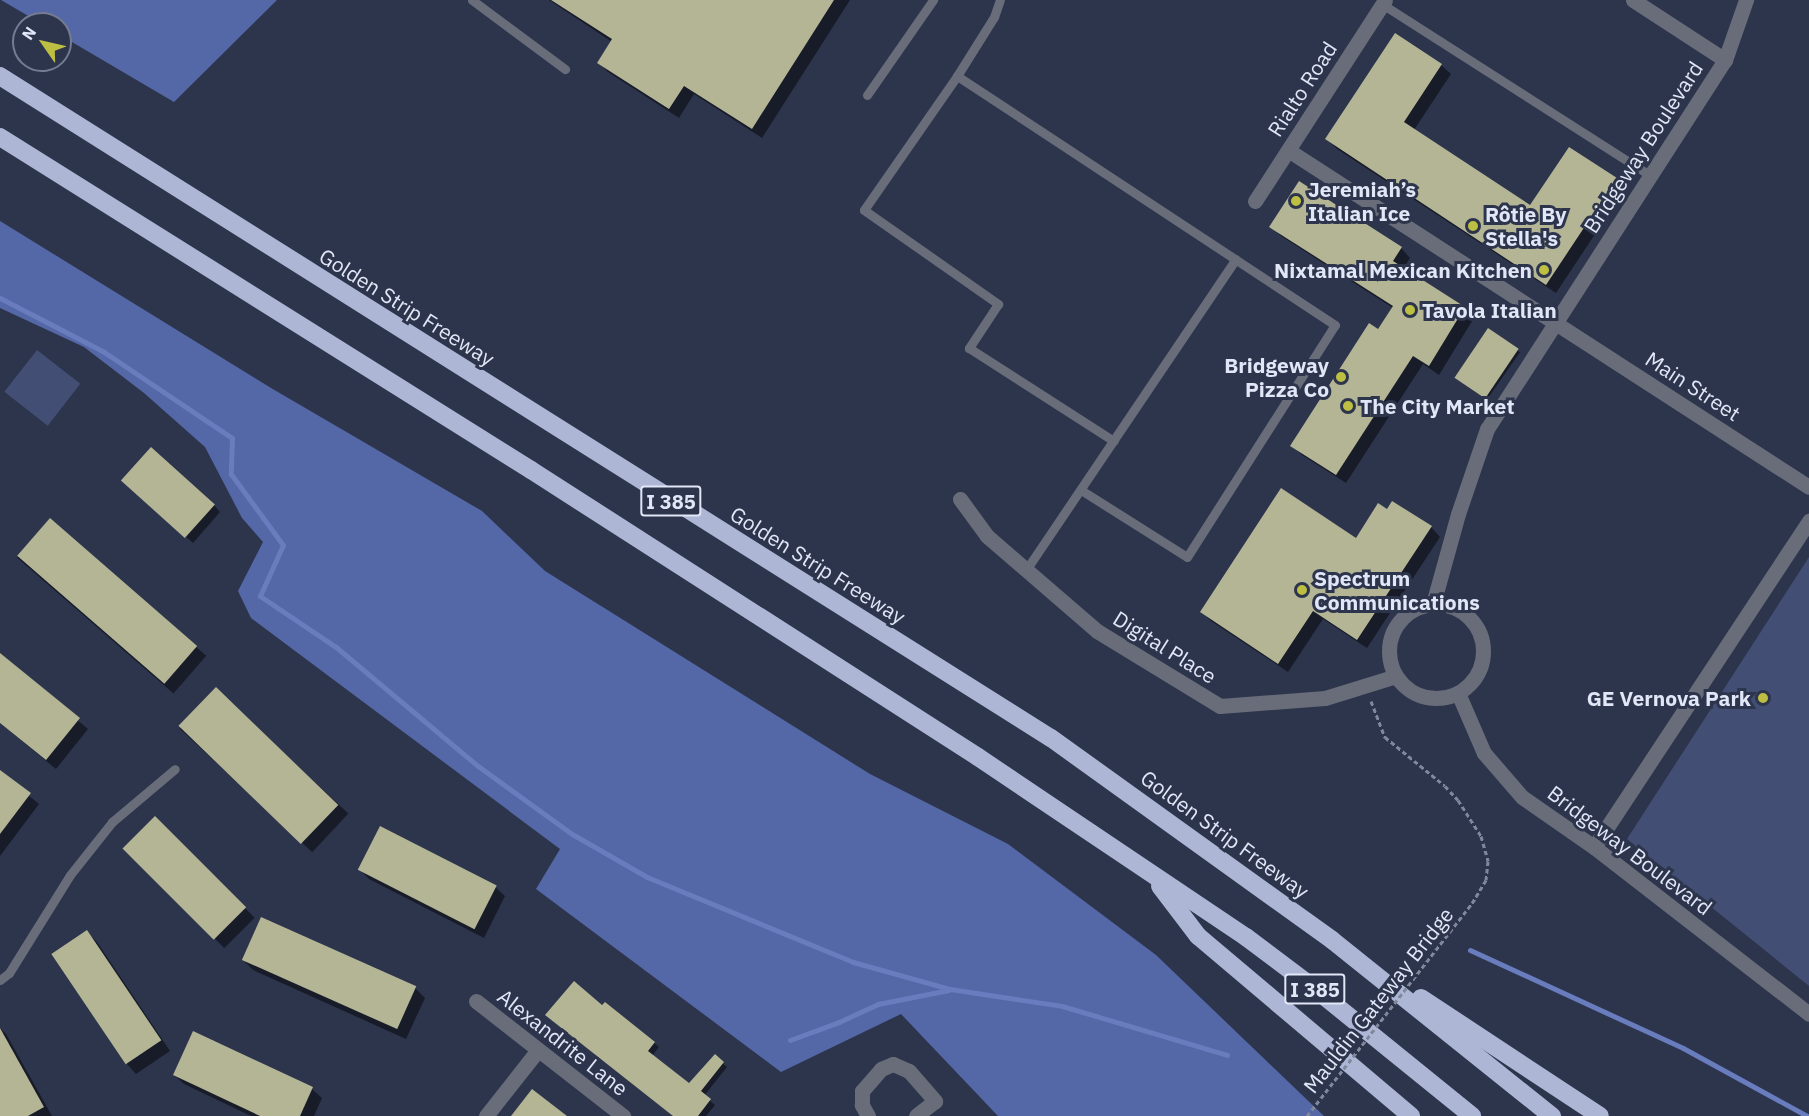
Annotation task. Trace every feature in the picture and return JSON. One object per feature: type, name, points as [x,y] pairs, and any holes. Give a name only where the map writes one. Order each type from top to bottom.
[{"type":"highway","name":"Golden Strip Freeway","points":[[0,76],[607,461],[960,679],[1160,815],[1332,940],[1552,1116]]},
{"type":"highway","name":"I 385","points":[[0,137],[875,689],[1246,937],[1319,992],[1472,1116]]},
{"type":"highway","points":[[1150,873],[1198,936],[1411,1116]]},
{"type":"highway","points":[[1332,940],[1600,1116]]},
{"type":"street","points":[[1633,0],[1725,60]]},
{"type":"street","name":"Bridgeway Boulevard","points":[[1433,604],[1458,514],[1487,429],[1725,60],[1746,0]]},
{"type":"street","name":"Rialto Road","points":[[1255,201],[1384,2]]},
{"type":"street","name":"Main Street","points":[[1288,150],[1809,487]]},
{"type":"street","name":"Digital Place","points":[[960,499],[987,536],[1097,631],[1220,706],[1325,698],[1396,676]]},
{"type":"street","points":[[1594,847],[1809,521]]},
{"type":"street","points":[[1433,604],[1449,605],[1464,612],[1475,624],[1482,638],[1484,654],[1480,670],[1471,683],[1458,693],[1444,698],[1430,698],[1405,686],[1396,676],[1389,652],[1394,629],[1404,616],[1417,608],[1433,604]]},
{"type":"street","name":"Bridgeway Boulevard","points":[[1458,693],[1484,753],[1522,797],[1594,847],[1809,1014]]},
{"type":"street","name":"Alexandrite Lane","points":[[476,1001],[623,1116]]},
{"type":"street","points":[[486,1116],[538,1050]]},
{"type":"street","points":[[868,1116],[862,1106],[862,1091],[881,1069],[893,1064],[909,1071],[935,1101],[916,1116]]},
{"type":"lane","points":[[472,0],[486,4],[566,69]]},
{"type":"lane","points":[[867,95],[933,0]]},
{"type":"lane","points":[[1000,0],[994,17],[957,76],[864,210],[998,304],[969,348],[1114,441]]},
{"type":"lane","points":[[1384,2],[1649,175]]},
{"type":"lane","points":[[957,76],[1335,325],[1187,557],[1081,490]]},
{"type":"lane","points":[[1026,570],[1236,259]]},
{"type":"lane","points":[[0,980],[9,974],[70,875],[112,822],[175,769]]},
{"type":"path","name":"Mauldin Gateway Bridge","points":[[1307,1116],[1472,903],[1486,880],[1488,861],[1481,836],[1458,800],[1445,786],[1385,737],[1366,685]]},
{"type":"shaded area","points":[[1,0],[277,0],[174,102],[72,42],[72,12],[22,12]]},
{"type":"shaded area","points":[[0,221],[271,388],[482,511],[545,571],[870,774],[1008,844],[1156,955],[1324,1116],[998,1116],[901,1014],[781,1072],[536,889],[560,849],[251,618],[238,591],[263,542],[242,518],[205,447],[144,393],[84,347],[0,308]]},
{"type":"shaded area","points":[[37,350],[80,384],[48,426],[4,392]]},
{"type":"shaded area","name":"GE Vernova Park","points":[[1809,557],[1809,986],[1627,839]]},
{"type":"building","points":[[551,0],[834,0],[752,129],[684,86],[669,109],[597,63],[612,39]]},
{"type":"building","points":[[1395,33],[1442,64],[1404,122],[1530,205],[1569,147],[1617,178],[1546,285],[1325,139]]},
{"type":"building","name":"The City Market","points":[[1299,181],[1402,247],[1393,261],[1465,307],[1429,366],[1413,356],[1336,475],[1290,446],[1369,323],[1378,329],[1393,306],[1269,227]]},
{"type":"building","points":[[1488,328],[1519,349],[1485,398],[1454,378]]},
{"type":"building","points":[[151,447],[215,505],[185,538],[121,480]]},
{"type":"building","name":"Spectrum Communications","points":[[1281,488],[1356,538],[1378,503],[1387,509],[1392,501],[1432,526],[1357,640],[1313,611],[1278,664],[1200,612]]},
{"type":"building","points":[[50,518],[197,646],[164,684],[17,556]]},
{"type":"building","points":[[0,653],[80,718],[46,760],[0,723]]},
{"type":"building","points":[[216,687],[338,805],[301,844],[178,726]]},
{"type":"building","points":[[0,770],[31,793],[0,834]]},
{"type":"building","points":[[155,816],[246,907],[214,940],[122,849]]},
{"type":"building","points":[[380,826],[497,885],[474,929],[358,870]]},
{"type":"building","points":[[261,917],[416,986],[397,1029],[242,960]]},
{"type":"building","points":[[87,930],[161,1040],[126,1064],[51,954]]},
{"type":"building","points":[[574,981],[602,1005],[605,1002],[655,1042],[648,1051],[689,1083],[715,1054],[724,1062],[701,1091],[711,1099],[698,1116],[673,1116],[545,1015]]},
{"type":"building","points":[[0,1028],[44,1107],[28,1116],[0,1116]]},
{"type":"building","points":[[193,1031],[313,1087],[300,1116],[260,1116],[173,1075]]},
{"type":"building","points":[[532,1089],[567,1116],[511,1116]]},
{"type":"waterway","points":[[0,298],[104,352],[232,438],[231,474],[283,545],[260,596],[336,647],[478,766],[572,834],[647,877],[853,962],[950,989],[1062,1006],[1227,1055]]},
{"type":"waterway","points":[[1470,950],[1683,1048],[1807,1116]]},
{"type":"waterway","points":[[790,1040],[839,1022],[878,1004],[949,990]]},
{"type":"place","name":"Jeremiah’s Italian Ice","points":[[1296,201]]},
{"type":"place","name":"Rôtie By Stella's","points":[[1473,226]]},
{"type":"place","name":"Nixtamal Mexican Kitchen","points":[[1544,270]]},
{"type":"place","name":"Tavola Italian","points":[[1410,310]]},
{"type":"place","name":"Bridgeway Pizza Co","points":[[1341,377]]},
{"type":"place","name":"The City Market","points":[[1348,406]]},
{"type":"place","name":"Spectrum Communications","points":[[1302,590]]},
{"type":"place","name":"GE Vernova Park","points":[[1763,698]]}]
